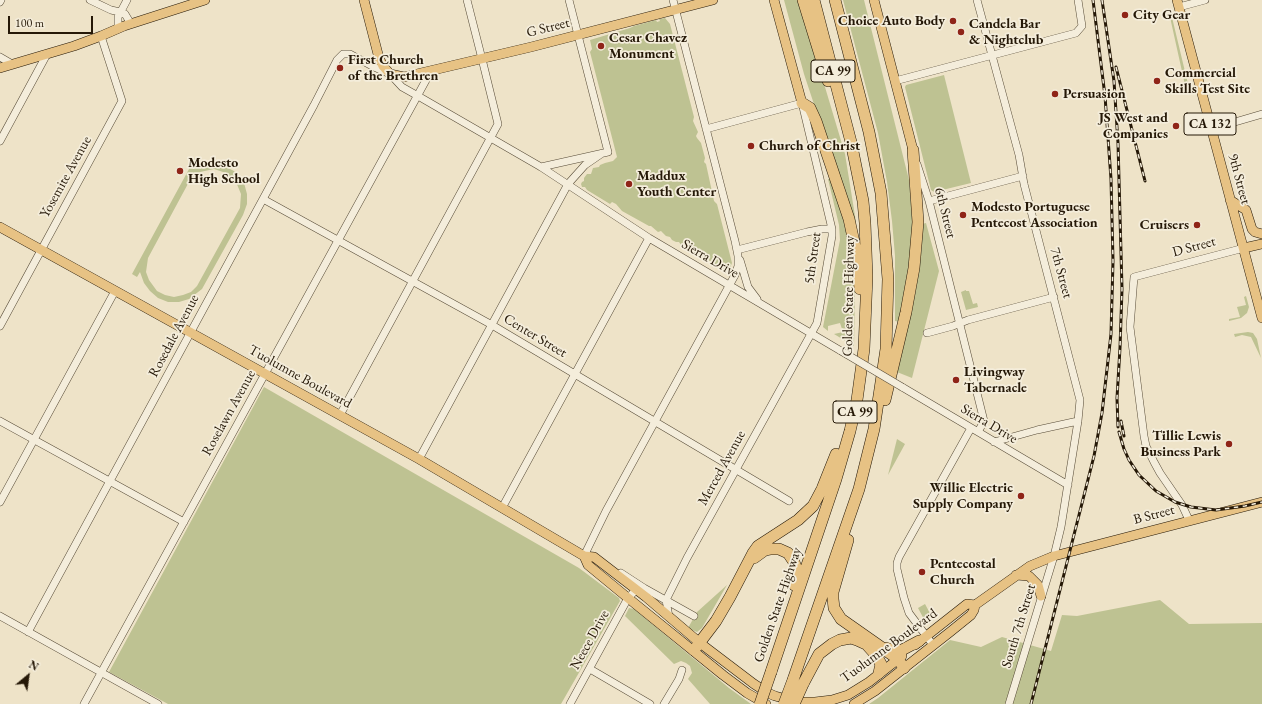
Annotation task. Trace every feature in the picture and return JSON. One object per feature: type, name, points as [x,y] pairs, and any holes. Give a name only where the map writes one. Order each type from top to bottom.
[{"type":"highway","points":[[803,0],[840,118],[851,142]]},
{"type":"highway","name":"Golden State Highway","points":[[760,704],[850,431],[856,406],[864,349],[866,305],[865,223],[851,142],[814,0]]},
{"type":"highway","name":"CA 99","points":[[784,704],[798,682],[859,489],[874,429],[886,348],[888,279],[885,225],[881,193],[872,147],[835,0]]},
{"type":"highway","points":[[802,103],[810,108],[816,121],[852,231],[857,256],[864,349]]},
{"type":"highway","points":[[874,429],[887,394],[906,312],[914,268],[918,222],[913,150]]},
{"type":"highway","points":[[697,647],[716,621],[758,546],[806,514],[818,497],[839,445],[861,370]]},
{"type":"highway","points":[[859,489],[847,545],[833,592],[834,608],[841,619],[871,644],[899,663]]},
{"type":"highway","points":[[746,568],[756,556],[765,550],[775,549],[783,550],[791,556],[797,570],[797,576],[771,672]]},
{"type":"highway","points":[[794,704],[798,682],[819,654],[832,644],[840,640],[851,638],[894,651],[902,650],[923,639]]},
{"type":"highway","points":[[871,644],[881,664],[879,673]]},
{"type":"main road","points":[[0,68],[47,54],[101,36],[131,24],[205,0]]},
{"type":"main road","points":[[364,0],[379,58],[383,66],[390,74]]},
{"type":"main road","name":"G Street","points":[[390,74],[404,77],[431,71],[713,0]]},
{"type":"main road","name":"5th Street","points":[[774,0],[802,103]]},
{"type":"main road","name":"6th Street","points":[[874,0],[913,150]]},
{"type":"main road","name":"9th Street","points":[[1178,3],[1262,318]]},
{"type":"main road","points":[[1230,200],[1246,210],[1254,232],[1262,234]]},
{"type":"main road","name":"Tuolumne Boulevard","points":[[0,227],[340,414],[584,556],[594,557],[640,589],[646,597],[669,617],[697,647],[747,693],[766,704]]},
{"type":"main road","name":"D Street","points":[[1244,248],[1262,244]]},
{"type":"main road","name":"B Street","points":[[1054,556],[1262,502]]},
{"type":"main road","name":"Tuolumne Boulevard","points":[[584,556],[588,565],[628,598],[697,647],[763,690],[775,696],[798,702],[825,702],[848,695],[879,673],[933,645],[971,615],[975,605],[1030,566],[1054,556]]},
{"type":"main road","points":[[1016,575],[1029,576],[1038,585],[1042,596]]},
{"type":"main road","name":"Tuolumne Boulevard","points":[[854,704],[875,691],[899,663],[923,639],[967,604],[975,605]]},
{"type":"street","points":[[90,0],[111,10],[125,14],[131,24]]},
{"type":"street","points":[[118,29],[118,17],[127,0]]},
{"type":"street","points":[[340,414],[498,124],[467,0]]},
{"type":"street","points":[[569,0],[605,153]]},
{"type":"street","points":[[673,0],[738,253],[748,287],[761,304]]},
{"type":"street","name":"7th Street","points":[[977,0],[1019,155],[1080,400],[1068,485],[1061,527],[1054,556]]},
{"type":"street","points":[[895,81],[1072,35],[1080,30],[1082,26],[1078,0]]},
{"type":"street","points":[[1178,3],[1205,0]]},
{"type":"street","name":"Yosemite Avenue","points":[[0,326],[122,101],[101,36]]},
{"type":"street","points":[[0,141],[47,54]]},
{"type":"street","name":"Sierra Drive","points":[[343,54],[350,54],[390,74],[402,87],[568,184],[649,238],[1068,485]]},
{"type":"street","name":"Rosedale Avenue","points":[[28,632],[337,60],[343,54]]},
{"type":"street","points":[[0,57],[12,64]]},
{"type":"street","name":"Roselawn Avenue","points":[[84,704],[431,71]]},
{"type":"street","points":[[706,129],[802,103]]},
{"type":"street","name":"5th Street","points":[[802,103],[832,229],[831,244],[817,323],[810,333]]},
{"type":"street","points":[[1211,129],[1262,114]]},
{"type":"street","name":"6th Street","points":[[913,150],[929,201],[984,421],[978,432]]},
{"type":"street","points":[[540,167],[605,153]]},
{"type":"street","points":[[419,459],[568,184],[585,165],[605,153]]},
{"type":"street","points":[[929,201],[1023,176]]},
{"type":"street","name":"Center Street","points":[[263,199],[492,325],[789,501]]},
{"type":"street","points":[[738,253],[808,232],[822,229],[832,229]]},
{"type":"street","points":[[502,508],[649,238]]},
{"type":"street","name":"D Street","points":[[1189,520],[1182,504],[1160,473],[1146,446],[1130,337],[1134,277],[1244,248]]},
{"type":"street","points":[[584,556],[606,511],[738,270],[738,253]]},
{"type":"street","points":[[0,502],[115,291]]},
{"type":"street","points":[[927,333],[1054,297]]},
{"type":"street","name":"Merced Avenue","points":[[666,600],[810,333]]},
{"type":"street","points":[[0,421],[184,522]]},
{"type":"street","points":[[994,442],[1037,430],[1078,421]]},
{"type":"street","points":[[933,645],[923,639],[909,613],[897,569],[897,563],[971,428]]},
{"type":"street","name":"South 7th Street","points":[[1009,704],[1054,556]]},
{"type":"street","name":"Tuolumne Boulevard","points":[[640,589],[666,600],[694,616]]},
{"type":"street","name":"Neece Drive","points":[[570,704],[628,598],[640,589]]},
{"type":"street","points":[[666,600],[669,617]]},
{"type":"street","points":[[0,616],[158,704]]},
{"type":"street","points":[[590,669],[650,704]]},
{"type":"street","points":[[664,704],[679,679],[682,670]]},
{"type":"green space","points":[[784,0],[799,0],[845,154],[856,222],[853,222],[804,74]]},
{"type":"green space","points":[[843,0],[864,0],[909,180],[913,227],[911,258],[900,322],[895,321],[895,256],[887,182],[878,133]]},
{"type":"green space","points":[[1168,8],[1170,9],[1188,84],[1185,85]]},
{"type":"green space","points":[[665,18],[670,24],[694,117],[693,121],[698,132],[696,136],[701,143],[705,158],[704,162],[706,164],[714,201],[717,204],[732,263],[730,268],[726,270],[681,245],[679,242],[672,240],[661,231],[658,232],[651,226],[622,211],[616,204],[612,202],[610,204],[587,190],[585,187],[582,187],[581,184],[587,174],[591,174],[593,168],[613,161],[617,157],[590,52],[592,49],[590,40],[656,20],[657,22],[660,21],[659,19]]},
{"type":"green space","points":[[944,75],[971,183],[934,192],[931,190],[905,87],[906,85]]},
{"type":"green space","points":[[195,158],[200,161],[197,167],[214,164],[224,166],[234,171],[244,183],[247,194],[247,204],[243,215],[202,289],[189,299],[179,302],[168,302],[158,298],[150,291],[144,283],[140,272],[137,277],[132,274]],"holes":[[[214,169],[226,173],[236,182],[241,194],[240,208],[197,286],[191,292],[174,297],[157,291],[149,280],[146,272],[148,258],[190,180],[200,172]]]},
{"type":"green space","points":[[828,179],[830,179],[843,215],[853,255],[855,290],[854,346],[834,334],[843,332],[840,323],[828,326],[828,331],[823,327],[840,240],[839,225]]},
{"type":"green space","points":[[926,223],[939,271],[912,378],[897,372],[916,289],[922,246],[922,224]]},
{"type":"green space","points":[[966,290],[969,291],[973,304],[977,303],[978,307],[966,310],[961,292]]},
{"type":"green space","points":[[1246,296],[1249,307],[1247,313],[1241,318],[1229,321],[1229,319],[1240,317],[1237,307],[1246,305],[1244,297]]},
{"type":"green space","points":[[1248,332],[1253,333],[1257,339],[1261,358],[1251,337],[1242,335],[1235,337],[1234,334]]},
{"type":"green space","points":[[264,387],[579,568],[619,598],[620,601],[561,704],[168,704],[109,672]]},
{"type":"green space","points":[[897,439],[905,444],[888,475]]},
{"type":"green space","points":[[727,585],[702,628],[697,632],[688,628],[697,612]]},
{"type":"green space","points":[[1160,600],[1189,624],[1262,623],[1262,704],[869,704],[950,640],[981,647],[1002,637],[1051,651],[1062,615],[1077,616]]},
{"type":"green space","points":[[925,604],[932,617],[925,621],[918,608]]},
{"type":"green space","points":[[629,608],[634,609],[729,688],[751,704],[710,704],[688,679],[692,673],[690,666],[681,661],[674,664],[625,616]]},
{"type":"railway","points":[[1031,704],[1094,456],[1102,413],[1111,334],[1113,261],[1111,179],[1105,96],[1093,0]]},
{"type":"railway","points":[[1102,0],[1114,81],[1118,143],[1122,289],[1117,398],[1118,427]]},
{"type":"railway","points":[[1116,67],[1145,181]]},
{"type":"railway","points":[[1121,421],[1124,436]]},
{"type":"railway","points":[[1119,432],[1129,460],[1139,475],[1156,491],[1175,502],[1191,507],[1216,510],[1262,502]]},
{"type":"place","name":"City Gear","points":[[1125,15]]},
{"type":"place","name":"Choice Auto Body","points":[[953,21]]},
{"type":"place","name":"Candela Bar & Nightclub","points":[[961,32]]},
{"type":"place","name":"Cesar Chavez Monument","points":[[601,46]]},
{"type":"place","name":"First Church of the Brethren","points":[[340,68]]},
{"type":"place","name":"Commercial Skills Test Site","points":[[1157,81]]},
{"type":"place","name":"Persuasion","points":[[1055,94]]},
{"type":"place","name":"JS West and Companies","points":[[1176,126]]},
{"type":"place","name":"Church of Christ","points":[[751,146]]},
{"type":"place","name":"Modesto High School","points":[[180,171]]},
{"type":"place","name":"Maddux Youth Center","points":[[629,184]]},
{"type":"place","name":"Modesto Portuguese Pentecost Association","points":[[963,215]]},
{"type":"place","name":"Cruisers","points":[[1197,225]]},
{"type":"place","name":"Livingway Tabernacle","points":[[956,380]]},
{"type":"place","name":"Tillie Lewis Business Park","points":[[1229,444]]},
{"type":"place","name":"Willie Electric Supply Company","points":[[1021,496]]},
{"type":"place","name":"Pentecostal Church","points":[[922,572]]}]
